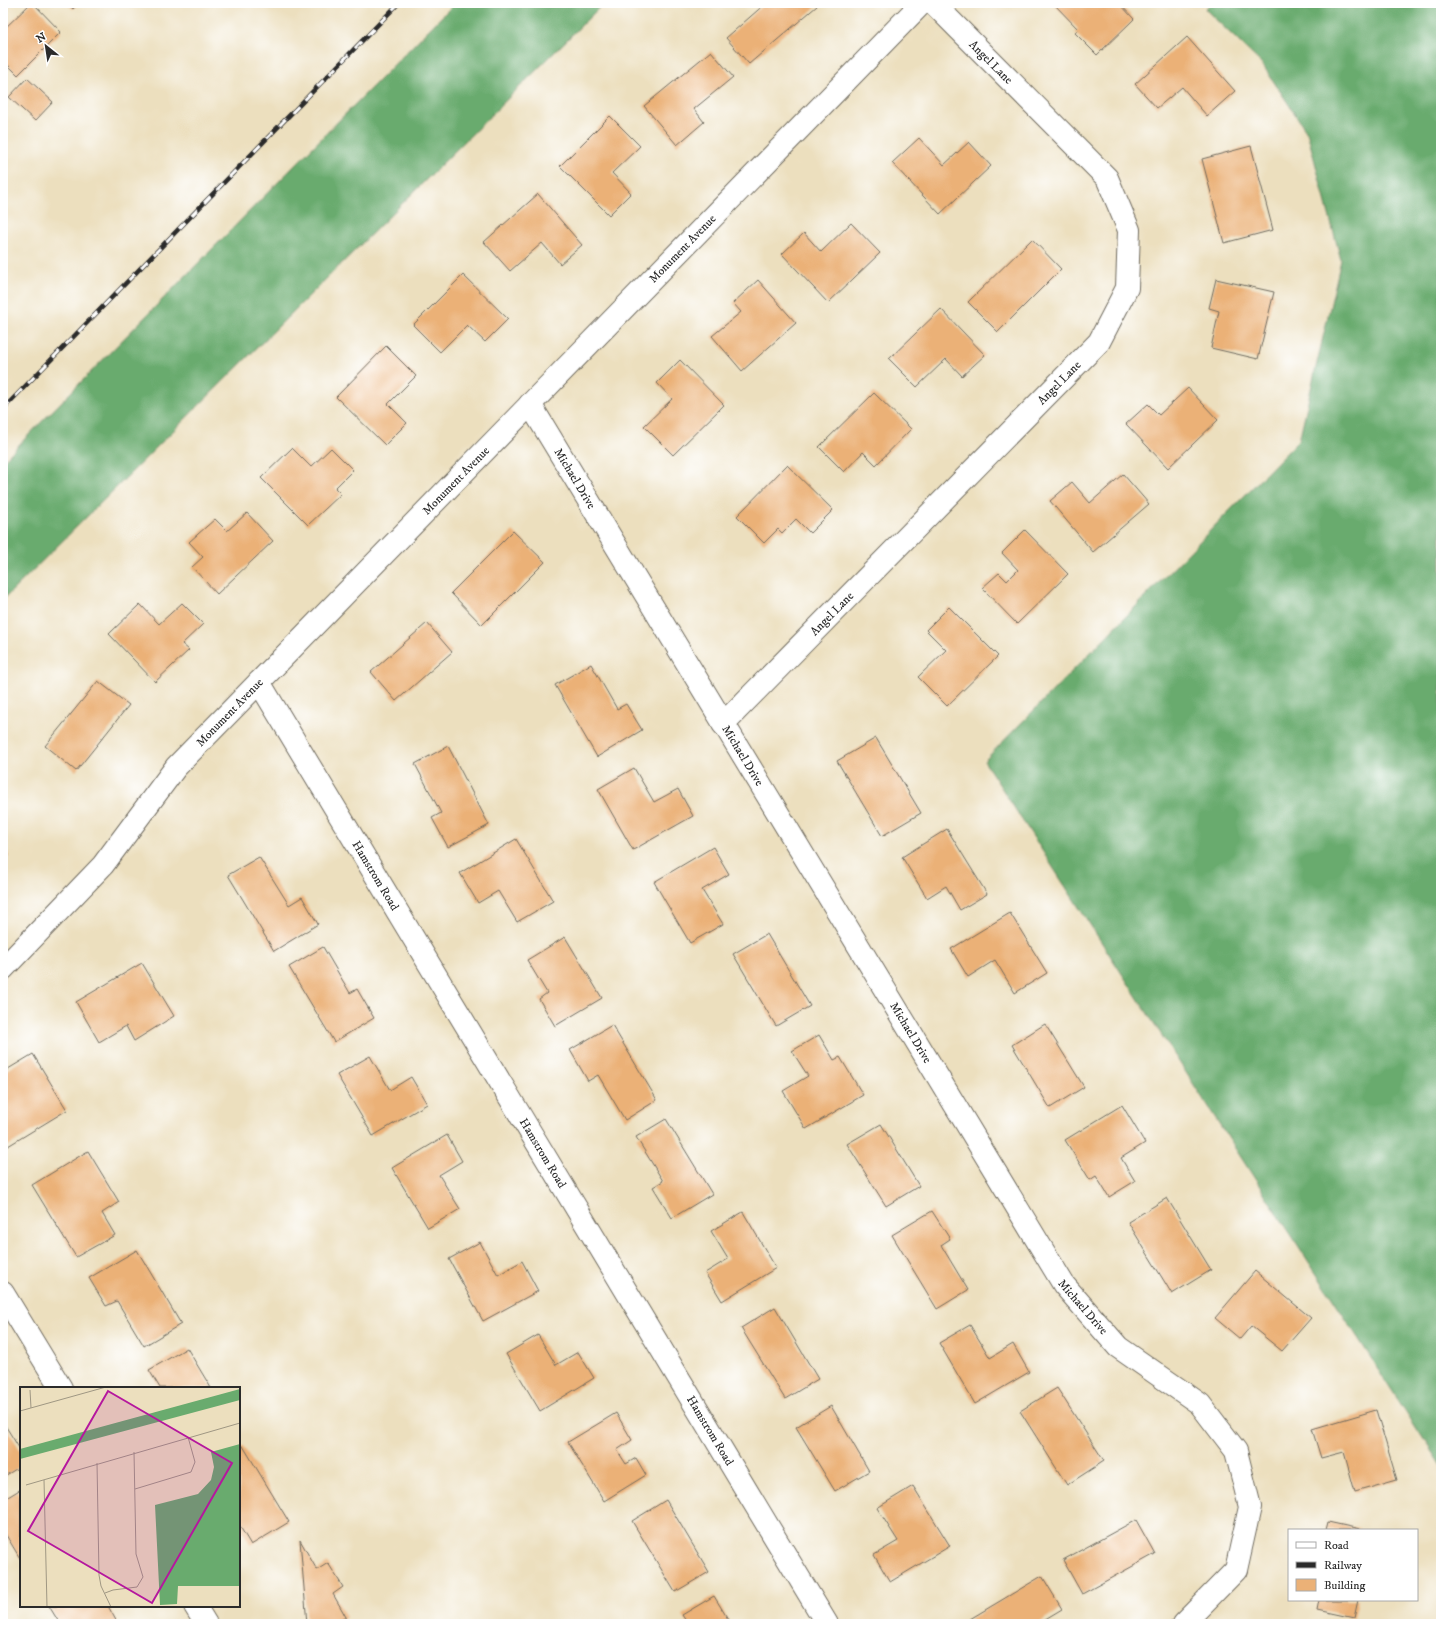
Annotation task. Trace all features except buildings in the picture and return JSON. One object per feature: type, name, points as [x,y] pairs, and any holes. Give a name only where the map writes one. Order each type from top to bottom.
[{"type":"street","name":"Monument Avenue","points":[[3,970],[103,865],[176,767],[922,3]]},
{"type":"street","name":"Angel Lane","points":[[723,724],[1099,342],[1127,288],[1129,230],[1107,178],[933,3]]},
{"type":"street","name":"Michael Drive","points":[[530,404],[1064,1285],[1118,1346],[1200,1404],[1236,1451],[1250,1507],[1236,1570],[1183,1624]]},
{"type":"street","name":"Hamstrom Road","points":[[259,682],[827,1624]]},
{"type":"street","points":[[3,1293],[60,1387]]},
{"type":"street","points":[[196,1607],[206,1624]]},
{"type":"green space","points":[[455,3],[604,3],[3,600],[3,461]]},
{"type":"green space","points":[[1211,3],[1441,3],[1441,1466],[984,761],[1299,440],[1341,260],[1307,132],[1262,64],[1205,9]]},
{"type":"railway","points":[[3,409],[399,3]]}]
